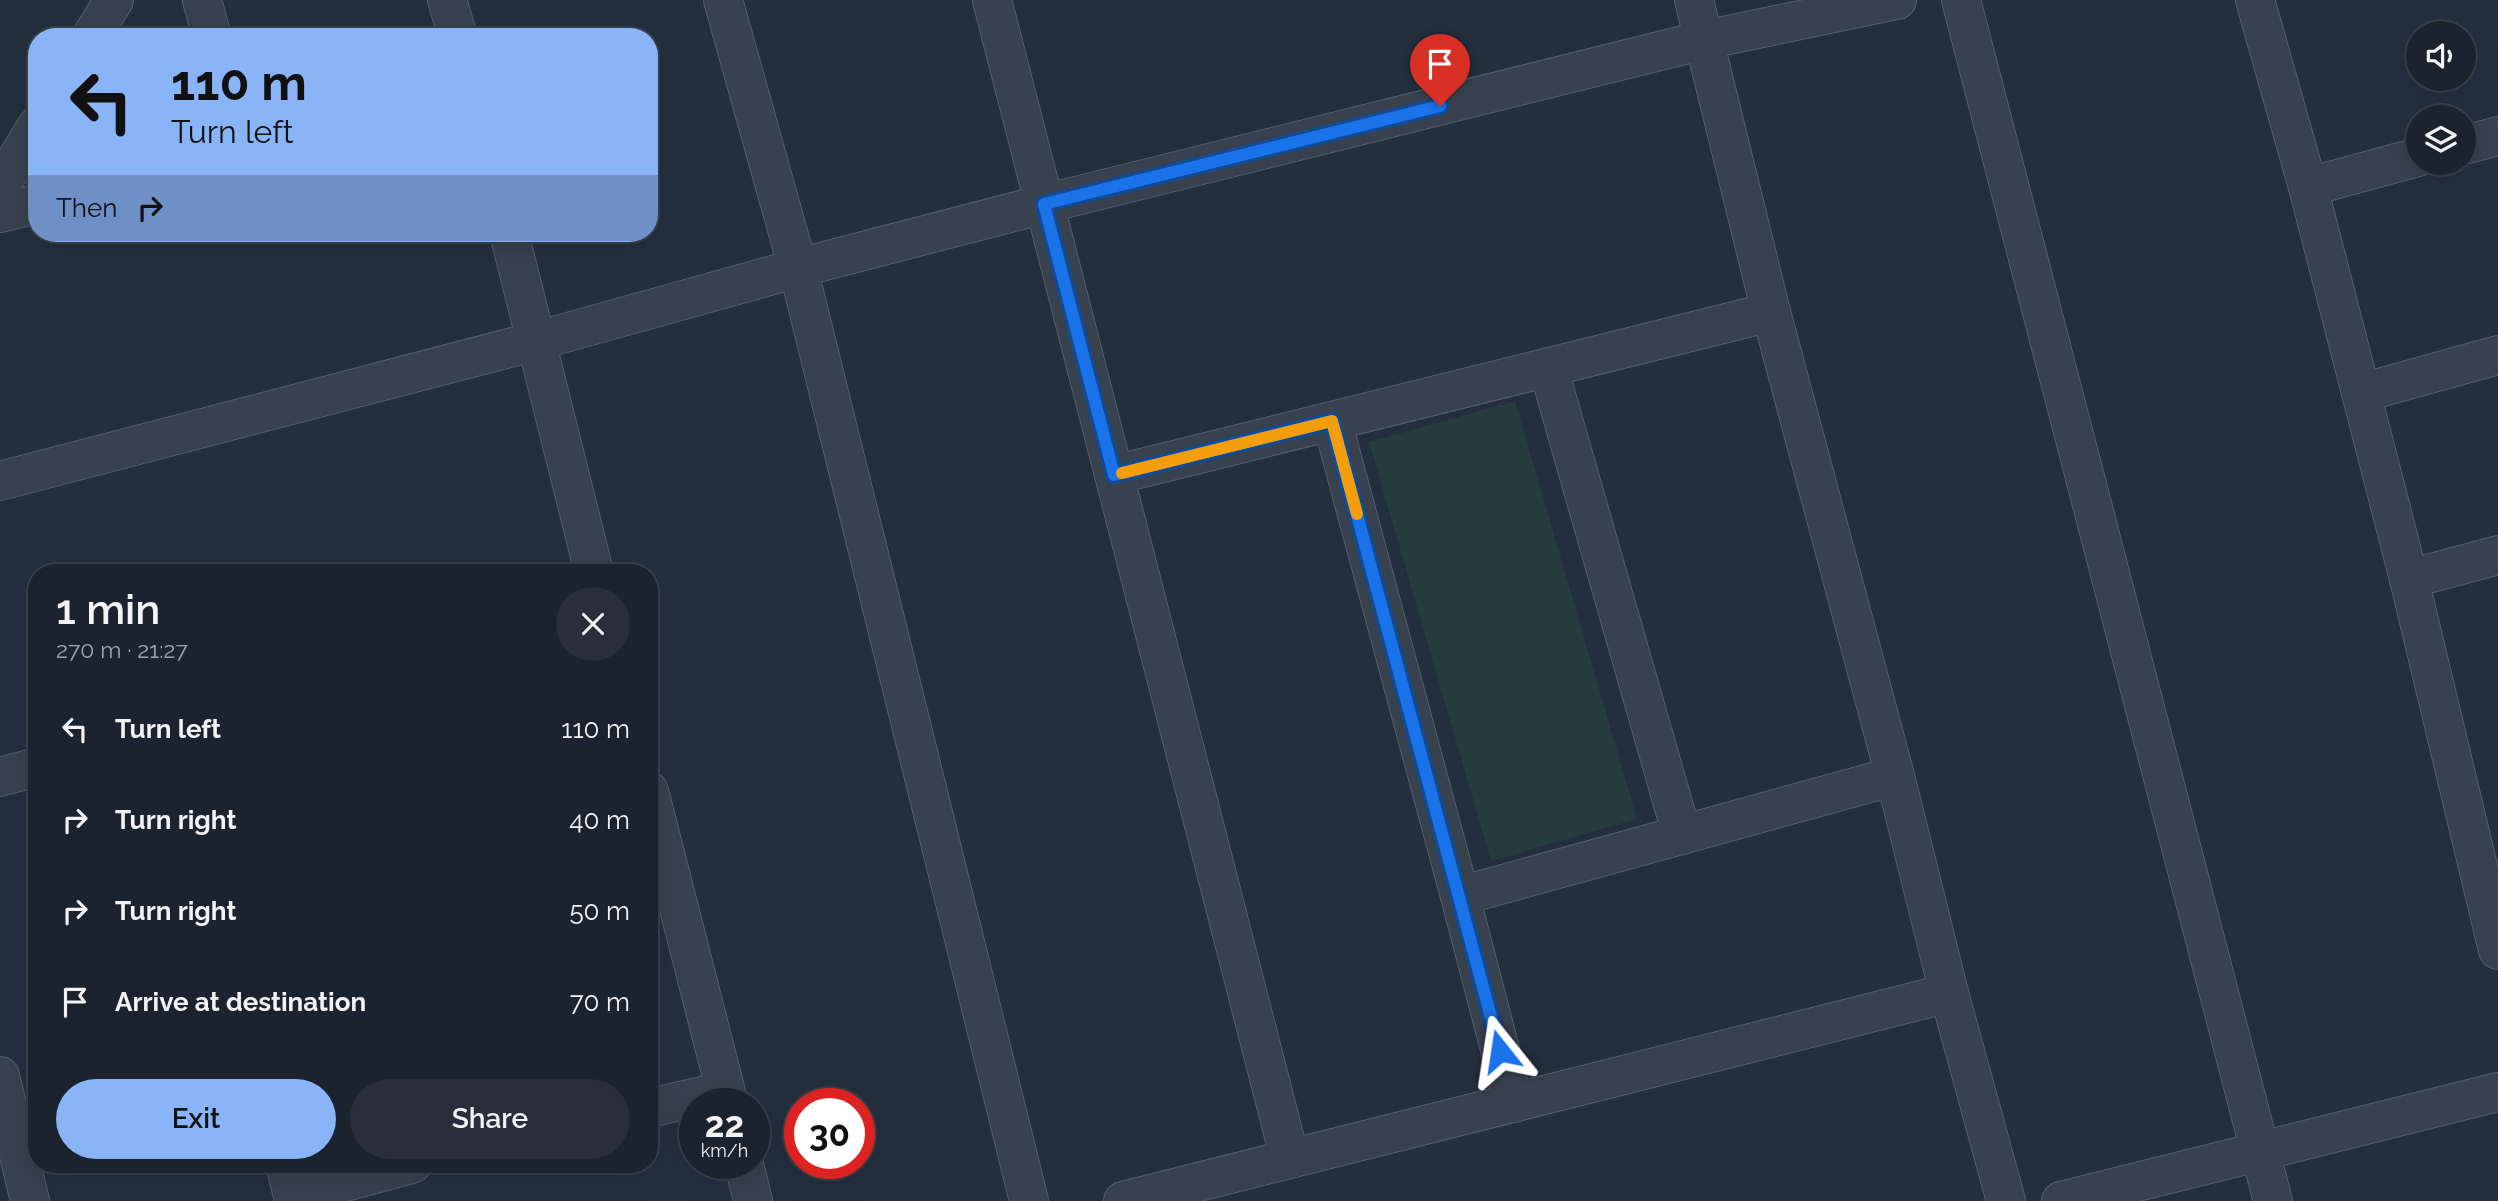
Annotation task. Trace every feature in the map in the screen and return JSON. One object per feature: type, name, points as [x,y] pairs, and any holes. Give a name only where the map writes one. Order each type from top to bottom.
[{"type":"street","points":[[97,28],[114,0]]},
{"type":"street","points":[[202,0],[210,28]]},
{"type":"street","points":[[447,0],[455,28]]},
{"type":"street","points":[[723,0],[798,268],[1029,1201]]},
{"type":"street","points":[[992,0],[1290,1159]]},
{"type":"street","points":[[1694,0],[1771,312],[2006,1201]]},
{"type":"street","points":[[0,481],[536,341],[798,268],[1044,204],[1704,40],[1897,0]]},
{"type":"street","points":[[1961,0],[2273,1201]]},
{"type":"street","points":[[2255,0],[2308,187],[2410,579],[2498,950]]},
{"type":"street","points":[[2476,142],[2498,136]]},
{"type":"street","points":[[0,186],[28,141]]},
{"type":"street","points":[[2308,187],[2406,161]]},
{"type":"street","points":[[0,213],[28,206]]},
{"type":"street","points":[[511,242],[592,564]]},
{"type":"street","points":[[1114,475],[1771,312]]},
{"type":"street","points":[[2361,393],[2498,355]]},
{"type":"street","points":[[1548,367],[1682,835]]},
{"type":"street","points":[[1332,421],[1514,1102]]},
{"type":"street","points":[[2410,579],[2498,555]]},
{"type":"street","points":[[0,777],[28,769]]},
{"type":"street","points":[[1460,896],[1895,776]]},
{"type":"street","points":[[658,826],[724,1088]]},
{"type":"street","points":[[1123,1201],[1949,993]]},
{"type":"street","points":[[0,1076],[30,1201]]},
{"type":"street","points":[[2061,1201],[2498,1091]]},
{"type":"street","points":[[658,1107],[679,1104]]},
{"type":"street","points":[[291,1187],[365,1173]]},
{"type":"street","points":[[748,1179],[753,1201]]},
{"type":"green space","points":[[1515,401],[1637,819],[1491,861],[1369,442]]},
{"type":"slow traffic","points":[[1122,473],[1332,421],[1357,514]]},
{"type":"route","points":[[1440,106],[1044,204],[1114,475],[1332,421],[1500,1051]]}]
